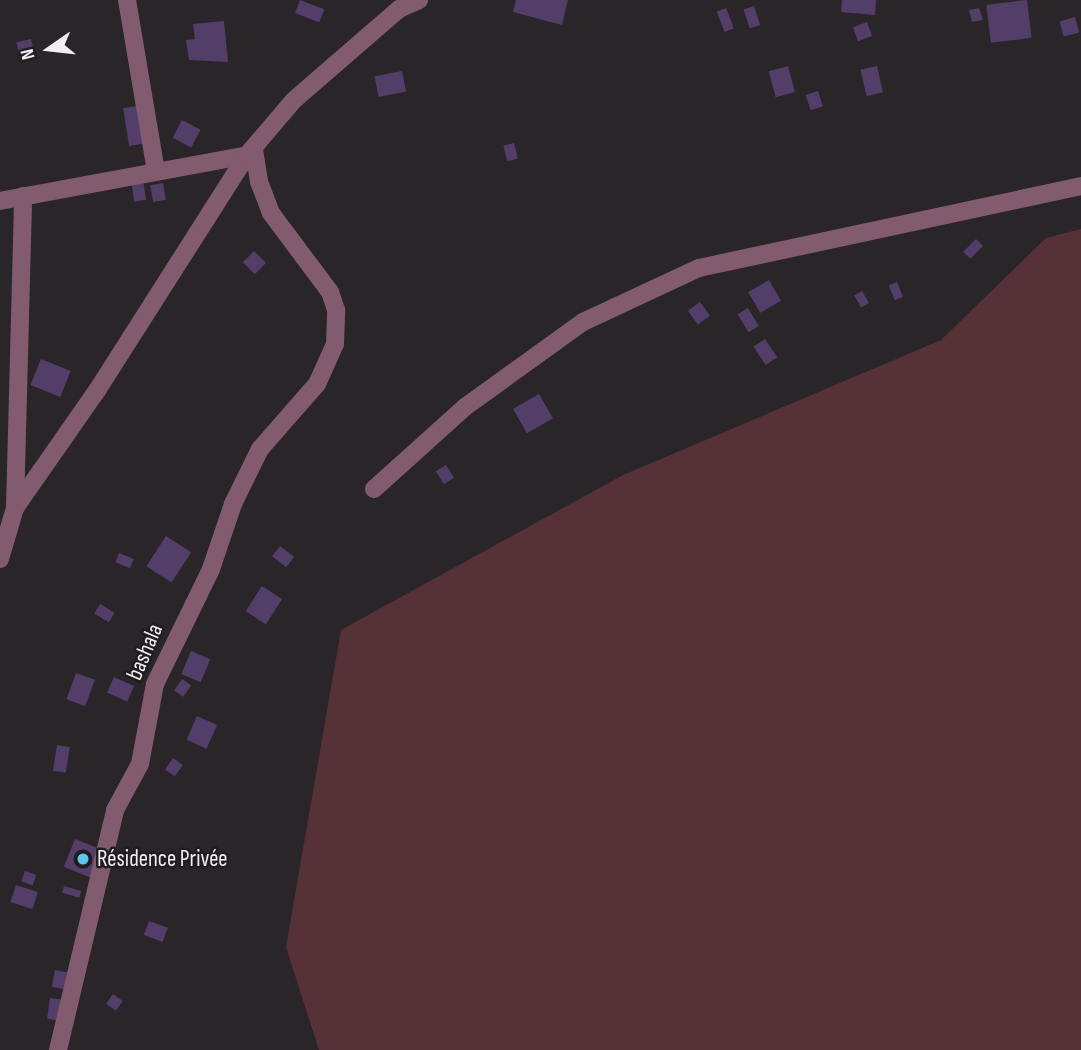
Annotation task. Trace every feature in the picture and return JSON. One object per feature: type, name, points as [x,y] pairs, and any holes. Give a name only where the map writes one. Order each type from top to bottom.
[{"type":"street","points":[[127,0],[156,172]]},
{"type":"street","points":[[15,508],[98,389],[251,152],[294,100],[400,4],[419,0]]},
{"type":"street","points":[[0,201],[251,152]]},
{"type":"street","name":"bashala","points":[[58,1050],[115,810],[140,764],[155,684],[211,569],[233,504],[260,449],[317,384],[335,344],[336,310],[330,292],[271,214],[251,152]]},
{"type":"street","points":[[374,489],[466,407],[583,321],[699,268],[1081,186]]},
{"type":"street","points":[[0,559],[15,508],[23,196]]},
{"type":"shaded area","points":[[1081,229],[1081,1050],[319,1050],[286,947],[341,630],[623,475],[941,340],[1046,238]]},
{"type":"building","points":[[300,0],[324,9],[319,22],[295,13]]},
{"type":"building","points":[[516,0],[568,0],[562,25],[513,12]]},
{"type":"building","points":[[842,0],[876,0],[875,15],[841,12]]},
{"type":"building","points":[[1027,0],[1032,38],[991,43],[986,5]]},
{"type":"building","points":[[754,6],[760,25],[750,28],[744,9]]},
{"type":"building","points":[[726,8],[734,29],[725,32],[717,12]]},
{"type":"building","points":[[979,8],[983,20],[972,22],[969,10]]},
{"type":"building","points":[[1075,17],[1079,32],[1064,37],[1060,21]]},
{"type":"building","points":[[224,21],[228,62],[189,60],[186,40],[195,39],[193,24]]},
{"type":"building","points":[[867,22],[872,36],[858,41],[853,27]]},
{"type":"building","points":[[31,39],[35,57],[20,60],[16,42]]},
{"type":"building","points":[[788,66],[795,92],[776,97],[769,71]]},
{"type":"building","points":[[877,66],[883,92],[867,96],[860,70]]},
{"type":"building","points":[[402,71],[406,92],[379,97],[375,76]]},
{"type":"building","points":[[818,91],[823,106],[811,110],[806,95]]},
{"type":"building","points":[[138,106],[144,144],[129,146],[123,108]]},
{"type":"building","points":[[182,120],[201,130],[191,148],[173,138]]},
{"type":"building","points":[[514,143],[518,159],[507,161],[503,146]]},
{"type":"building","points":[[143,180],[146,200],[134,202],[131,182]]},
{"type":"building","points":[[163,183],[166,200],[153,202],[150,185]]},
{"type":"building","points":[[976,239],[983,246],[970,259],[963,252]]},
{"type":"building","points":[[254,251],[266,263],[255,274],[243,262]]},
{"type":"building","points":[[769,280],[781,301],[760,313],[748,292]]},
{"type":"building","points":[[897,282],[903,297],[895,300],[889,285]]},
{"type":"building","points":[[862,291],[869,303],[861,308],[854,296]]},
{"type":"building","points":[[700,302],[710,316],[698,325],[688,311]]},
{"type":"building","points":[[748,308],[759,326],[749,332],[738,314]]},
{"type":"building","points":[[765,339],[777,357],[766,365],[753,347]]},
{"type":"building","points":[[41,359],[71,371],[60,397],[31,385]]},
{"type":"building","points":[[539,394],[553,418],[527,433],[513,409]]},
{"type":"building","points":[[446,465],[454,478],[444,484],[436,471]]},
{"type":"building","points":[[166,536],[191,552],[172,583],[146,566]]},
{"type":"building","points":[[280,546],[294,557],[286,567],[272,556]]},
{"type":"building","points":[[119,553],[134,559],[130,568],[115,562]]},
{"type":"building","points":[[262,586],[282,599],[266,624],[246,611]]},
{"type":"building","points":[[100,604],[115,613],[109,622],[94,613]]},
{"type":"building","points":[[191,651],[210,659],[201,682],[181,674]]},
{"type":"building","points":[[76,673],[95,680],[85,706],[66,699]]},
{"type":"building","points":[[114,677],[134,686],[127,701],[107,693]]},
{"type":"building","points":[[182,679],[191,685],[183,697],[174,691]]},
{"type":"building","points":[[197,716],[217,725],[207,749],[186,740]]},
{"type":"building","points":[[57,745],[70,747],[66,773],[53,771]]},
{"type":"building","points":[[173,758],[183,765],[175,776],[165,769]]},
{"type":"building","name":"Résidence Privée","points":[[75,839],[102,850],[91,878],[64,867]]},
{"type":"building","points":[[25,871],[36,875],[33,885],[21,881]]},
{"type":"building","points":[[16,885],[38,892],[32,909],[10,902]]},
{"type":"building","points":[[64,886],[81,891],[79,898],[62,893]]},
{"type":"building","points":[[149,921],[168,928],[163,942],[144,935]]},
{"type":"building","points":[[55,970],[70,973],[66,990],[52,987]]},
{"type":"building","points":[[113,994],[123,1001],[116,1011],[106,1004]]},
{"type":"building","points":[[50,998],[65,1000],[62,1021],[47,1019]]},
{"type":"place","name":"Résidence Privée","points":[[83,859]]}]
